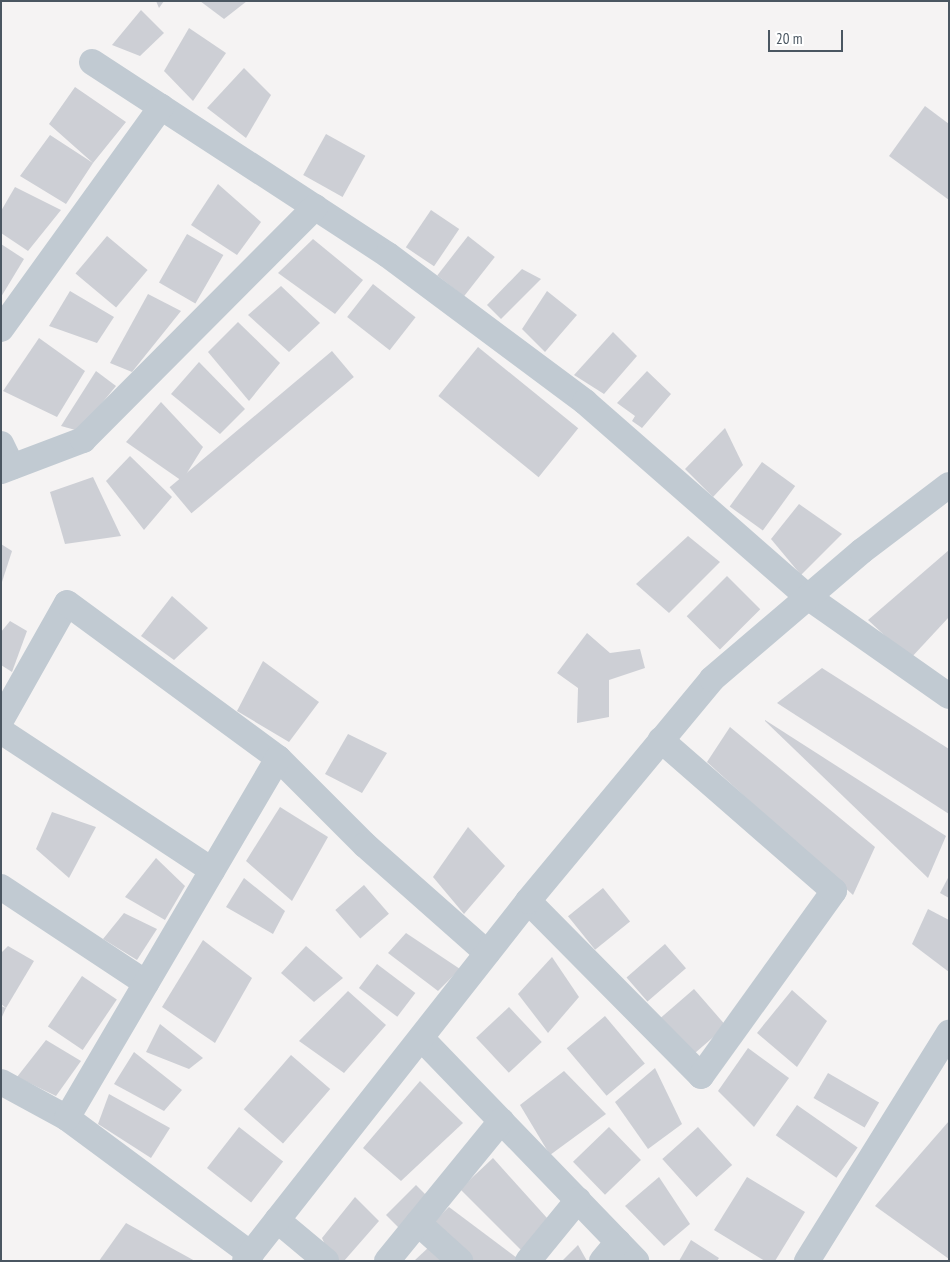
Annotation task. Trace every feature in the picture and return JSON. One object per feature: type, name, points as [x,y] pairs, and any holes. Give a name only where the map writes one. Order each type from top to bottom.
[{"type":"street","points":[[92,62],[388,255],[584,402],[808,597],[949,696]]},
{"type":"street","points":[[1,329],[161,107]]},
{"type":"street","points":[[5,461],[83,440],[315,207]]},
{"type":"street","points":[[1,1082],[67,1118],[248,1257],[528,901],[712,679],[808,597],[949,485]]},
{"type":"street","points":[[1,720],[67,603],[278,758],[365,845],[487,953]]},
{"type":"street","points":[[1,731],[212,870]]},
{"type":"street","points":[[528,901],[701,1076],[834,892],[661,740]]},
{"type":"street","points":[[67,1118],[278,758]]},
{"type":"street","points":[[1,887],[146,983]]},
{"type":"street","points":[[816,1257],[941,1065],[949,1033]]},
{"type":"street","points":[[421,1038],[578,1200],[610,1251],[636,1261]]},
{"type":"street","points":[[387,1261],[501,1121]]},
{"type":"street","points":[[528,1261],[578,1200]]},
{"type":"street","points":[[277,1220],[326,1261]]},
{"type":"street","points":[[418,1223],[460,1261]]},
{"type":"building","points":[[156,1],[164,1],[159,8]]},
{"type":"building","points":[[200,1],[247,1],[224,19]]},
{"type":"building","points":[[141,10],[164,33],[140,56],[112,45]]},
{"type":"building","points":[[189,28],[226,53],[193,101],[164,71]]},
{"type":"building","points":[[244,68],[271,95],[246,138],[207,108]]},
{"type":"building","points":[[75,87],[126,122],[93,163],[49,124]]},
{"type":"building","points":[[925,106],[949,124],[949,200],[889,156]]},
{"type":"building","points":[[326,134],[365,156],[343,197],[303,175]]},
{"type":"building","points":[[50,135],[93,163],[66,204],[20,176]]},
{"type":"building","points":[[218,184],[261,222],[237,255],[191,225]]},
{"type":"building","points":[[15,187],[61,210],[28,251],[1,233],[1,211]]},
{"type":"building","points":[[431,210],[459,229],[434,266],[406,247]]},
{"type":"building","points":[[187,234],[223,255],[195,303],[159,282]]},
{"type":"building","points":[[107,236],[148,270],[116,308],[76,274]]},
{"type":"building","points":[[468,236],[495,257],[464,296],[437,275]]},
{"type":"building","points":[[313,239],[363,280],[335,314],[278,273]]},
{"type":"building","points":[[1,244],[24,259],[1,297]]},
{"type":"building","points":[[522,269],[541,279],[501,319],[487,305]]},
{"type":"building","points":[[373,284],[416,317],[390,350],[347,317]]},
{"type":"building","points":[[281,286],[320,323],[289,352],[248,315]]},
{"type":"building","points":[[70,291],[114,317],[97,343],[49,326]]},
{"type":"building","points":[[547,291],[577,315],[545,352],[522,329]]},
{"type":"building","points":[[148,294],[181,311],[132,372],[110,363]]},
{"type":"building","points":[[238,322],[280,363],[249,401],[208,352]]},
{"type":"building","points":[[613,332],[637,356],[604,394],[574,375]]},
{"type":"building","points":[[39,338],[85,371],[57,417],[3,391]]},
{"type":"building","points":[[478,347],[578,428],[539,477],[438,396]]},
{"type":"building","points":[[332,351],[354,377],[191,513],[170,487]]},
{"type":"building","points":[[199,362],[245,409],[220,434],[171,394]]},
{"type":"building","points":[[96,371],[116,386],[79,431],[61,426]]},
{"type":"building","points":[[647,371],[671,394],[642,428],[632,421],[635,416],[617,403]]},
{"type":"building","points":[[161,402],[203,447],[182,481],[126,442]]},
{"type":"building","points":[[725,428],[743,465],[713,497],[685,469]]},
{"type":"building","points":[[130,456],[172,497],[144,530],[106,481]]},
{"type":"building","points":[[762,462],[795,486],[763,531],[730,506]]},
{"type":"building","points":[[93,477],[121,536],[65,544],[50,492]]},
{"type":"building","points":[[799,504],[842,534],[801,575],[771,539]]},
{"type":"building","points":[[688,536],[720,562],[669,613],[636,584]]},
{"type":"building","points":[[1,544],[12,551],[2,582],[1,582]]},
{"type":"building","points":[[949,550],[949,617],[910,659],[868,620]]},
{"type":"building","points":[[727,576],[760,609],[720,650],[687,616]]},
{"type":"building","points":[[172,596],[208,628],[174,660],[141,636]]},
{"type":"building","points":[[10,621],[27,631],[12,672],[1,665],[1,632]]},
{"type":"building","points":[[587,633],[610,653],[640,649],[645,668],[609,680],[609,717],[577,723],[578,688],[557,673]]},
{"type":"building","points":[[263,661],[319,702],[289,742],[237,711]]},
{"type":"building","points":[[822,668],[949,749],[949,814],[777,703]]},
{"type":"building","points":[[765,721],[946,836],[928,878]]},
{"type":"building","points":[[730,727],[875,847],[853,895],[707,762]]},
{"type":"building","points":[[348,734],[387,753],[362,793],[325,774]]},
{"type":"building","points":[[280,807],[328,837],[292,901],[246,861]]},
{"type":"building","points":[[52,812],[96,827],[69,878],[36,849]]},
{"type":"building","points":[[468,827],[505,866],[464,914],[433,877]]},
{"type":"building","points":[[156,858],[185,886],[165,920],[125,897]]},
{"type":"building","points":[[949,876],[949,898],[940,893]]},
{"type":"building","points":[[244,878],[285,911],[273,934],[226,907]]},
{"type":"building","points":[[364,885],[389,914],[360,939],[335,910]]},
{"type":"building","points":[[603,888],[630,921],[595,950],[568,916]]},
{"type":"building","points":[[928,909],[949,920],[949,972],[912,944]]},
{"type":"building","points":[[124,913],[157,929],[137,960],[103,939]]},
{"type":"building","points":[[406,933],[460,969],[438,991],[388,953]]},
{"type":"building","points":[[203,940],[252,978],[215,1043],[162,1007]]},
{"type":"building","points":[[665,944],[686,968],[648,1002],[627,977]]},
{"type":"building","points":[[8,946],[34,961],[6,1008],[1,1004],[1,953]]},
{"type":"building","points":[[306,946],[343,978],[314,1002],[281,973]]},
{"type":"building","points":[[552,957],[579,997],[548,1033],[518,994]]},
{"type":"building","points":[[377,964],[415,993],[397,1017],[359,988]]},
{"type":"building","points":[[82,976],[117,999],[83,1050],[48,1027]]},
{"type":"building","points":[[694,989],[726,1026],[693,1055],[661,1018]]},
{"type":"building","points":[[792,990],[827,1021],[797,1067],[757,1033]]},
{"type":"building","points":[[348,991],[386,1025],[344,1073],[299,1041]]},
{"type":"building","points":[[1,1006],[6,1008],[1,1019]]},
{"type":"building","points":[[509,1007],[542,1042],[509,1073],[476,1038]]},
{"type":"building","points":[[605,1016],[645,1063],[607,1096],[567,1048]]},
{"type":"building","points":[[160,1024],[203,1058],[189,1069],[146,1052]]},
{"type":"building","points":[[46,1040],[81,1061],[56,1096],[17,1077]]},
{"type":"building","points":[[748,1048],[789,1078],[754,1127],[718,1091]]},
{"type":"building","points":[[134,1052],[182,1090],[164,1111],[114,1084]]},
{"type":"building","points":[[291,1055],[330,1089],[283,1143],[244,1109]]},
{"type":"building","points":[[655,1068],[682,1124],[648,1149],[615,1102]]},
{"type":"building","points":[[564,1071],[606,1114],[550,1155],[520,1105]]},
{"type":"building","points":[[828,1073],[879,1102],[865,1128],[814,1098]]},
{"type":"building","points":[[420,1081],[463,1123],[401,1181],[363,1148]]},
{"type":"building","points":[[109,1094],[170,1128],[151,1158],[98,1124]]},
{"type":"building","points":[[797,1105],[858,1147],[836,1178],[776,1135]]},
{"type":"building","points":[[949,1121],[949,1259],[875,1206]]},
{"type":"building","points":[[239,1127],[283,1161],[251,1202],[207,1168]]},
{"type":"building","points":[[609,1127],[641,1160],[605,1195],[573,1162]]},
{"type":"building","points":[[698,1127],[732,1165],[696,1197],[662,1159]]},
{"type":"building","points":[[493,1158],[547,1218],[524,1253],[460,1189]]},
{"type":"building","points":[[659,1177],[690,1224],[664,1246],[625,1206]]},
{"type":"building","points":[[747,1177],[805,1212],[775,1261],[765,1261],[714,1230]]},
{"type":"building","points":[[416,1185],[426,1195],[407,1236],[386,1215]]},
{"type":"building","points":[[355,1197],[379,1221],[344,1261],[332,1261],[322,1238]]},
{"type":"building","points":[[449,1207],[517,1258],[515,1261],[471,1261],[425,1230]]},
{"type":"building","points":[[126,1223],[195,1261],[99,1261]]},
{"type":"building","points":[[691,1240],[719,1258],[717,1261],[679,1261]]},
{"type":"building","points":[[578,1245],[587,1261],[562,1261]]},
{"type":"building","points":[[430,1246],[447,1261],[414,1261]]}]
